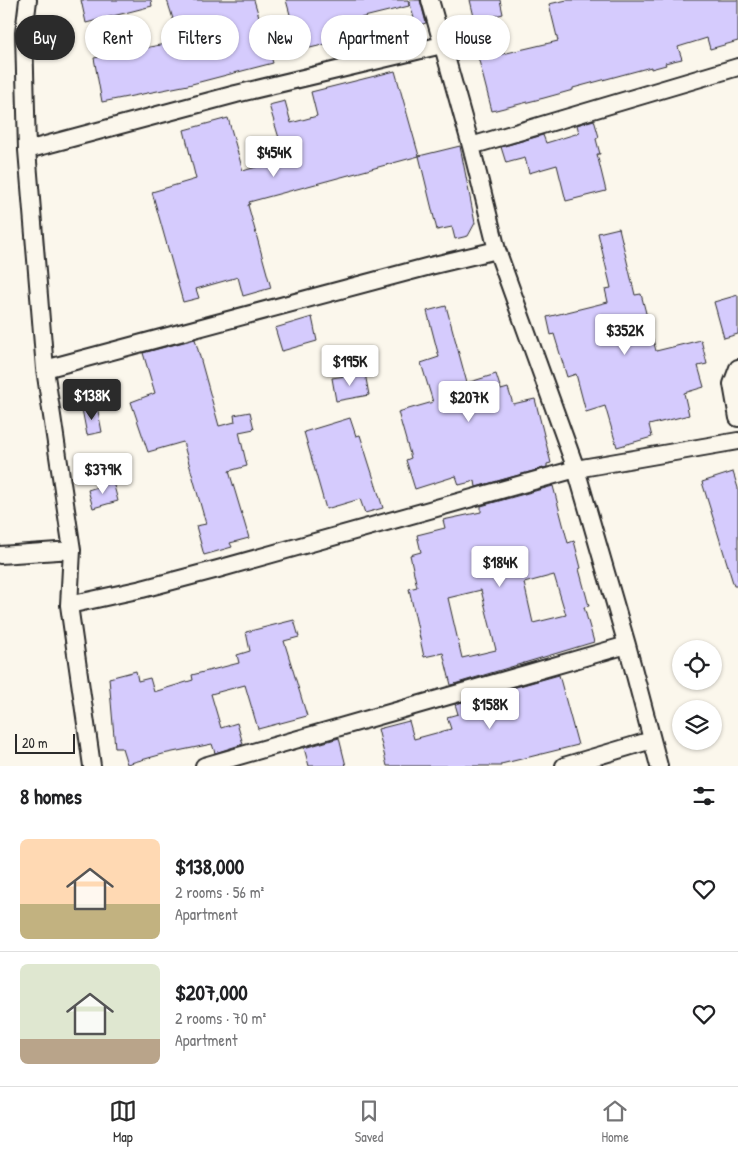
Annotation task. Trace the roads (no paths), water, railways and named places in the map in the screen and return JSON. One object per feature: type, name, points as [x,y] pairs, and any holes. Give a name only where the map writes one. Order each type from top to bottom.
[{"type":"street","points":[[28,0],[24,33],[27,150],[45,369],[72,550],[69,605],[92,766]]},
{"type":"street","points":[[430,0],[437,26]]},
{"type":"street","points":[[27,150],[236,94],[437,46]]},
{"type":"street","points":[[446,60],[471,146],[497,250],[576,469],[627,645],[659,766]]},
{"type":"street","points":[[471,146],[738,67]]},
{"type":"street","points":[[45,369],[430,266],[497,250]]},
{"type":"street","points":[[738,368],[732,384],[738,418]]},
{"type":"street","points":[[69,605],[218,569],[576,469],[738,441]]},
{"type":"street","points":[[0,555],[72,550]]},
{"type":"street","points":[[204,766],[627,645]]},
{"type":"street","points":[[564,766],[652,740]]}]
